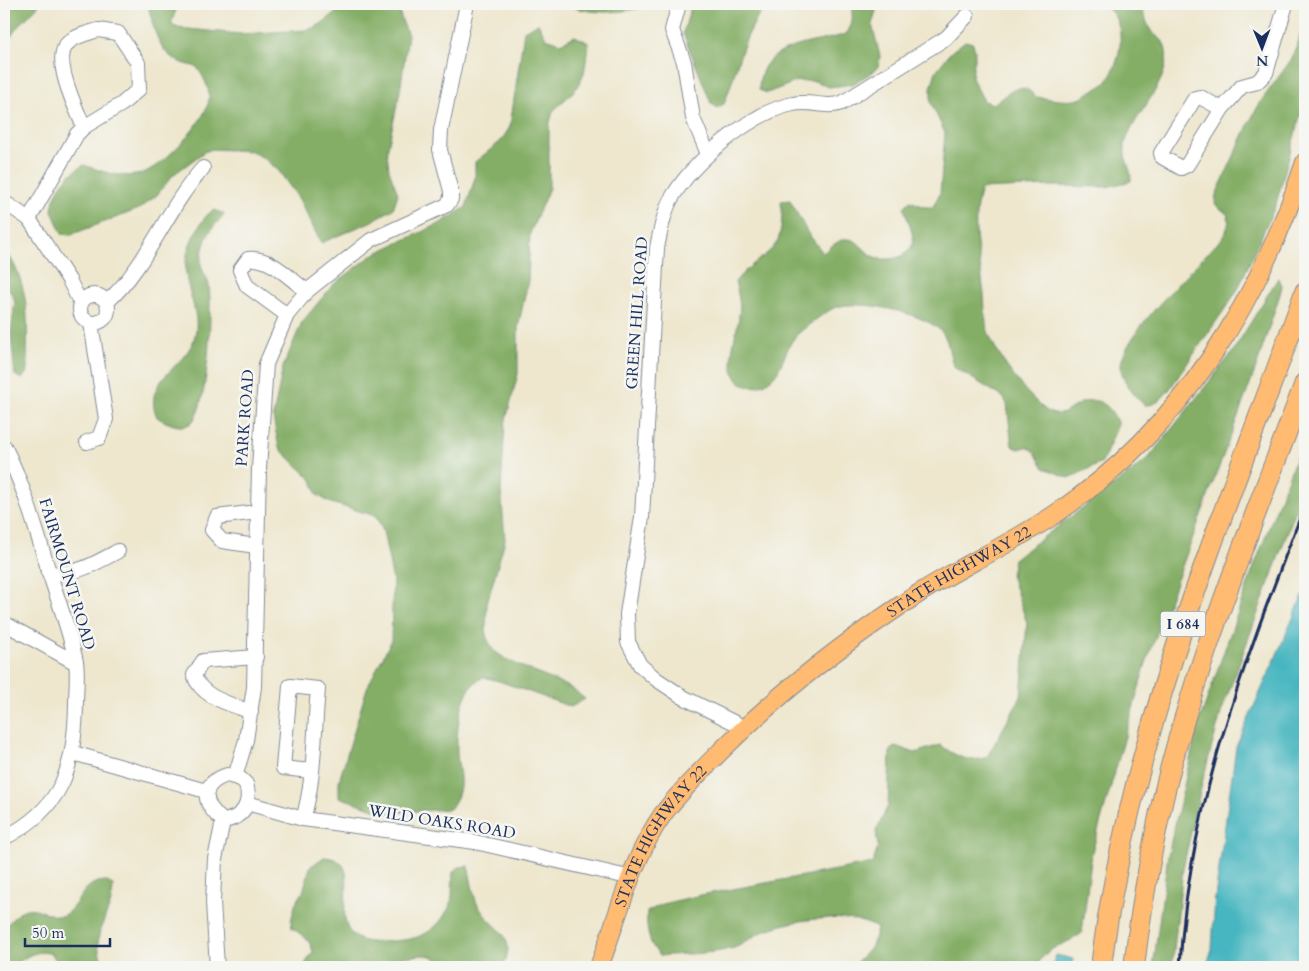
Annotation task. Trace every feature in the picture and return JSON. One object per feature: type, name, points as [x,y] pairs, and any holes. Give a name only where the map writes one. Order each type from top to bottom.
[{"type":"highway","name":"I 684","points":[[1101,967],[1114,882],[1127,819],[1158,700],[1212,542],[1305,292]]},
{"type":"highway","name":"I 684","points":[[1134,967],[1157,826],[1188,709],[1212,633],[1305,383]]},
{"type":"main road","name":"STATE HIGHWAY 22","points":[[599,967],[632,878],[650,836],[662,816],[689,783],[745,728],[812,670],[877,621],[920,593],[1058,512],[1143,442],[1188,390],[1228,333],[1247,301],[1279,234],[1305,162]]},
{"type":"street","name":"PARK ROAD","points":[[235,776],[246,740],[251,712],[256,657],[257,512],[261,413],[266,364],[287,315],[307,291],[371,240],[446,206],[451,199],[451,191],[440,150],[441,130],[467,4]]},
{"type":"street","points":[[679,4],[672,30],[684,62],[693,118],[708,154]]},
{"type":"street","points":[[1222,109],[1200,98],[1196,98],[1162,153],[1162,157],[1182,168],[1187,165],[1222,109],[1242,86],[1256,82],[1266,72],[1286,4]]},
{"type":"street","name":"GREEN HILL ROAD","points":[[745,728],[683,697],[656,679],[640,665],[628,642],[627,614],[642,517],[657,248],[669,202],[694,167],[731,136],[771,112],[793,104],[809,103],[832,107],[842,103],[946,38],[967,16]]},
{"type":"street","points":[[29,219],[84,126],[122,104],[139,89],[138,63],[118,33],[98,30],[73,40],[66,45],[62,63],[68,89],[84,126]]},
{"type":"street","points":[[107,302],[121,289],[151,246],[188,185],[203,168]]},
{"type":"street","points":[[4,202],[29,219],[69,280],[80,302],[83,317],[91,323],[101,322],[106,316],[107,302],[103,296],[86,296],[80,302]]},
{"type":"street","points":[[287,315],[247,286],[240,270],[244,263],[248,259],[259,258],[272,264],[307,291]]},
{"type":"street","points":[[87,442],[99,438],[106,419],[91,323]]},
{"type":"street","name":"FAIRMOUNT ROAD","points":[[4,446],[16,468],[40,538],[76,664],[73,752],[70,765],[47,807],[23,828],[4,838]]},
{"type":"street","points":[[256,546],[222,542],[212,530],[217,517],[257,512]]},
{"type":"street","points":[[50,573],[64,575],[86,568],[118,551]]},
{"type":"street","points":[[4,623],[76,664]]},
{"type":"street","points":[[251,712],[217,699],[203,689],[194,675],[203,661],[256,657]]},
{"type":"street","points":[[303,820],[310,771],[318,689],[290,686],[283,768],[310,771]]},
{"type":"street","points":[[73,752],[206,791]]},
{"type":"street","points":[[227,775],[235,776],[246,784],[247,803],[244,812],[239,817],[222,821],[211,811],[206,800],[206,791],[218,778],[227,775]]},
{"type":"street","name":"WILD OAKS ROAD","points":[[247,803],[303,820],[475,842],[632,878]]},
{"type":"street","points":[[217,967],[213,894],[214,859],[222,821]]},
{"type":"green space","points":[[4,4],[40,4],[16,29],[4,47]]},
{"type":"green space","points":[[148,4],[178,4],[171,24],[178,28],[240,34],[306,30],[326,21],[343,8],[356,4],[398,4],[408,35],[400,91],[387,152],[389,170],[398,194],[393,209],[370,222],[321,243],[299,199],[278,170],[265,159],[251,151],[212,149],[204,152],[173,175],[157,195],[139,209],[70,235],[62,234],[52,211],[55,196],[66,178],[84,165],[112,174],[126,176],[140,174],[149,170],[171,154],[182,143],[206,108],[209,95],[202,74],[197,67],[176,60],[163,48],[156,34]]},
{"type":"green space","points":[[567,4],[652,4],[621,11],[597,12],[575,8]]},
{"type":"green space","points":[[692,4],[768,4],[759,15],[746,39],[724,104],[717,108],[711,103],[683,33]]},
{"type":"green space","points":[[850,4],[878,4],[872,24],[880,56],[879,65],[874,71],[853,84],[829,87],[815,81],[798,81],[767,93],[759,90],[761,74],[768,63],[778,54],[790,48],[846,34],[852,20]]},
{"type":"green space","points":[[1101,4],[1147,4],[1143,13],[1151,31],[1164,44],[1166,56],[1165,69],[1126,141],[1125,153],[1131,181],[1107,187],[1049,186],[981,189],[976,213],[976,226],[987,327],[995,348],[1019,383],[1048,412],[1060,414],[1088,401],[1099,402],[1108,407],[1118,425],[1102,463],[1069,478],[1044,468],[1033,450],[1026,447],[1019,449],[1012,446],[1007,404],[1003,397],[955,368],[946,338],[940,330],[919,318],[889,309],[858,305],[844,305],[834,308],[813,321],[795,337],[778,371],[770,380],[762,385],[753,387],[740,383],[732,364],[740,312],[735,282],[777,243],[782,220],[781,201],[790,200],[807,232],[823,253],[843,240],[851,239],[871,255],[881,259],[894,258],[906,253],[913,244],[913,237],[904,207],[910,201],[925,207],[933,207],[940,193],[945,133],[931,103],[931,88],[936,71],[951,52],[965,41],[973,43],[975,51],[972,78],[984,101],[993,104],[1009,92],[1020,88],[1030,91],[1036,97],[1063,100],[1080,99],[1108,80],[1117,61],[1120,39],[1119,29],[1116,19],[1110,10]]},
{"type":"green space","points":[[1305,14],[1305,98],[1276,204],[1237,291],[1169,390],[1156,403],[1144,405],[1133,393],[1123,377],[1121,366],[1125,353],[1134,336],[1164,299],[1225,235],[1229,221],[1227,214],[1215,204],[1216,195],[1261,101],[1291,60],[1298,43]]},
{"type":"green space","points":[[538,23],[546,38],[561,43],[575,36],[589,43],[584,73],[577,88],[553,111],[549,126],[549,188],[530,233],[528,282],[518,327],[518,374],[505,424],[501,490],[505,540],[487,603],[486,636],[493,650],[507,660],[571,688],[585,699],[571,707],[483,677],[471,687],[461,709],[457,744],[460,787],[450,809],[386,813],[339,797],[339,781],[367,688],[391,641],[393,581],[383,531],[376,516],[331,503],[317,495],[312,480],[279,448],[273,417],[283,367],[302,322],[333,285],[374,254],[439,224],[466,207],[475,178],[475,162],[501,141],[510,127],[524,31]]},
{"type":"green space","points":[[214,210],[225,214],[208,234],[201,260],[209,285],[210,297],[206,378],[198,412],[188,425],[179,426],[165,422],[157,417],[154,395],[164,378],[185,355],[195,337],[196,319],[186,274],[186,258],[194,235],[208,214]]},
{"type":"green space","points":[[10,257],[22,285],[27,313],[27,372],[22,379],[15,375],[11,334],[15,301],[4,279],[4,258]]},
{"type":"green space","points":[[1278,278],[1282,286],[1257,365],[1146,663],[1092,852],[1082,933],[1050,950],[1040,960],[1037,967],[852,967],[872,946],[877,928],[865,923],[835,918],[802,921],[772,928],[734,948],[721,951],[660,956],[649,936],[647,912],[662,904],[873,863],[878,847],[876,831],[888,806],[890,752],[895,746],[915,753],[940,745],[956,755],[968,759],[987,757],[1021,697],[1027,623],[1011,575],[1014,559],[1147,460],[1232,353]]},
{"type":"green space","points":[[1305,434],[1305,485],[1221,713],[1203,779],[1183,868],[1172,967],[1153,967],[1168,855],[1198,725],[1255,564]]},
{"type":"green space","points":[[324,857],[338,861],[344,868],[347,879],[345,918],[348,929],[357,938],[374,942],[414,938],[433,928],[439,923],[450,905],[453,872],[459,867],[468,866],[473,892],[481,911],[500,931],[508,945],[503,967],[446,967],[432,956],[423,955],[404,957],[381,967],[303,967],[313,952],[312,948],[302,935],[292,928],[291,921],[295,905],[303,892],[310,867]]},
{"type":"green space","points":[[105,881],[113,885],[112,897],[99,934],[98,944],[105,967],[60,967],[52,954],[41,952],[32,954],[14,967],[4,967],[3,936],[6,928],[15,916],[23,910],[37,909],[56,916],[62,916],[73,907],[87,888],[98,882]]},
{"type":"water","points":[[1305,591],[1305,967],[1206,967],[1212,949],[1215,897],[1236,747]]},
{"type":"water","points":[[1056,955],[1073,959],[1072,967],[1052,967]]},
{"type":"railway","points":[[1180,967],[1185,907],[1208,789],[1242,674],[1305,505]]}]
